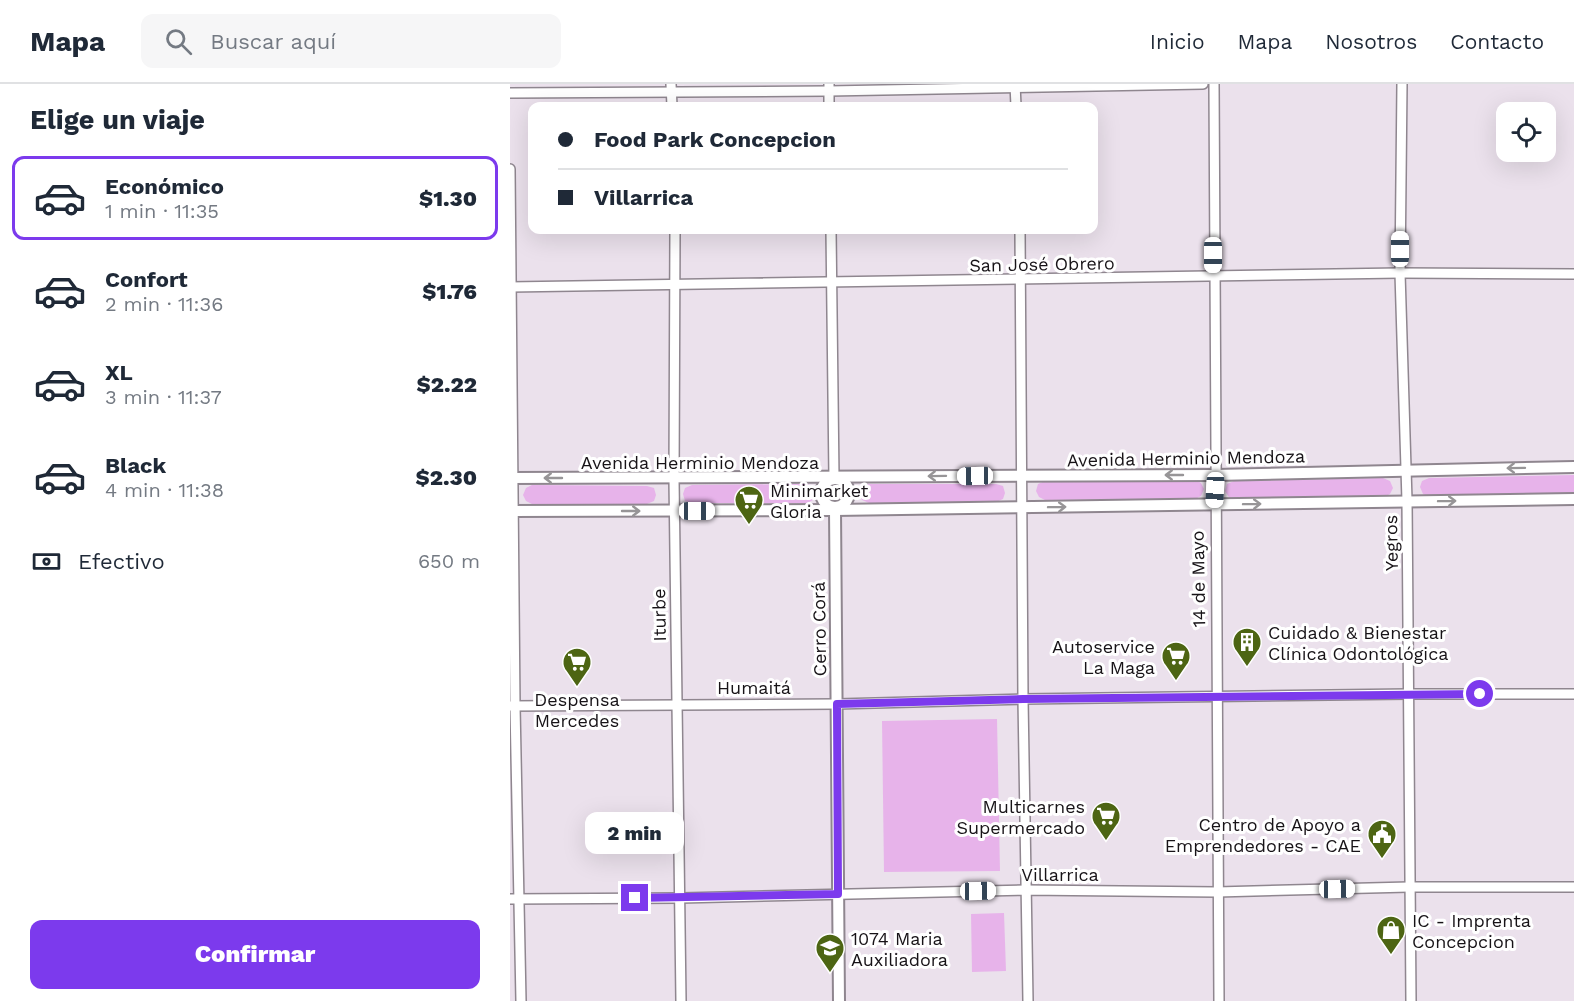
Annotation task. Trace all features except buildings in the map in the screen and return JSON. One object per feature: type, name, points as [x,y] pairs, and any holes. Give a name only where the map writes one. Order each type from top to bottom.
[{"type":"street","points":[[510,93],[671,88],[1203,84]]},
{"type":"street","name":"14 de Mayo","points":[[1214,84],[1213,277],[1216,475],[1214,504],[1219,1001]]},
{"type":"street","name":"Yegros","points":[[1401,84],[1400,273],[1407,501],[1411,1001]]},
{"type":"street","points":[[1015,86],[1016,102]]},
{"type":"street","points":[[510,169],[512,706],[515,898],[521,1001]]},
{"type":"street","name":"Iturbe","points":[[675,234],[677,283],[674,511],[681,1001]]},
{"type":"street","name":"Cerro Corá","points":[[831,234],[834,478]]},
{"type":"street","points":[[1020,234],[1023,699],[1028,1001]]},
{"type":"street","name":"San José Obrero","points":[[511,287],[677,283],[1022,281],[1400,273],[1574,274]]},
{"type":"street","name":"Avenida Herminio Mendoza","points":[[512,478],[1216,475],[1574,467]]},
{"type":"street","name":"Cerro Corá","points":[[834,478],[823,486],[820,493],[825,503],[835,510]]},
{"type":"street","name":"Cerro Corá","points":[[834,478],[845,482],[850,493],[846,502],[835,510]]},
{"type":"street","points":[[512,511],[835,510],[1574,499]]},
{"type":"street","name":"Cerro Corá","points":[[835,510],[839,1001]]},
{"type":"street","name":"Humaitá","points":[[512,706],[676,703],[837,704],[1409,694],[1574,694]]},
{"type":"street","name":"Villarrica","points":[[515,898],[681,898],[1025,890],[1217,892],[1409,887],[1574,887]]},
{"type":"shaded area","points":[[1574,475],[1574,493],[1429,497],[1423,494],[1420,487],[1422,481],[1429,478]]},
{"type":"shaded area","points":[[1383,478],[1390,481],[1393,488],[1390,494],[1384,497],[1230,499],[1225,491],[1227,484],[1234,481]]},
{"type":"shaded area","points":[[1195,480],[1201,483],[1204,489],[1201,496],[1195,499],[1045,500],[1039,497],[1036,491],[1038,484],[1045,481]]},
{"type":"shaded area","points":[[807,484],[813,487],[816,493],[813,500],[807,503],[692,503],[685,501],[683,494],[685,488],[692,485]]},
{"type":"shaded area","points":[[869,484],[996,484],[1003,486],[1005,493],[1003,499],[996,502],[869,503],[862,500],[859,494],[862,487]]},
{"type":"shaded area","points":[[532,485],[647,486],[654,488],[656,495],[654,501],[647,504],[532,504],[526,501],[523,495],[526,488]]},
{"type":"shaded area","points":[[997,719],[1000,871],[884,872],[882,721]]},
{"type":"shaded area","points":[[1004,913],[1006,971],[972,972],[971,914]]},
{"type":"place","name":"Minimarket Gloria","points":[[749,526]]},
{"type":"place","name":"Cuidado & Bienestar Clínica Odontológica","points":[[1247,668]]},
{"type":"place","name":"Autoservice La Maga","points":[[1176,682]]},
{"type":"place","name":"Despensa Mercedes","points":[[577,688]]},
{"type":"place","name":"Multicarnes Supermercado","points":[[1106,842]]},
{"type":"place","name":"Centro de Apoyo a Emprendedores - CAE","points":[[1382,860]]},
{"type":"place","name":"IC - Imprenta Concepcion","points":[[1391,956]]},
{"type":"place","name":"1074 Maria Auxiliadora","points":[[830,974]]},
{"type":"route","points":[[635,898],[838,894],[837,704],[1023,699],[1480,694]]}]
